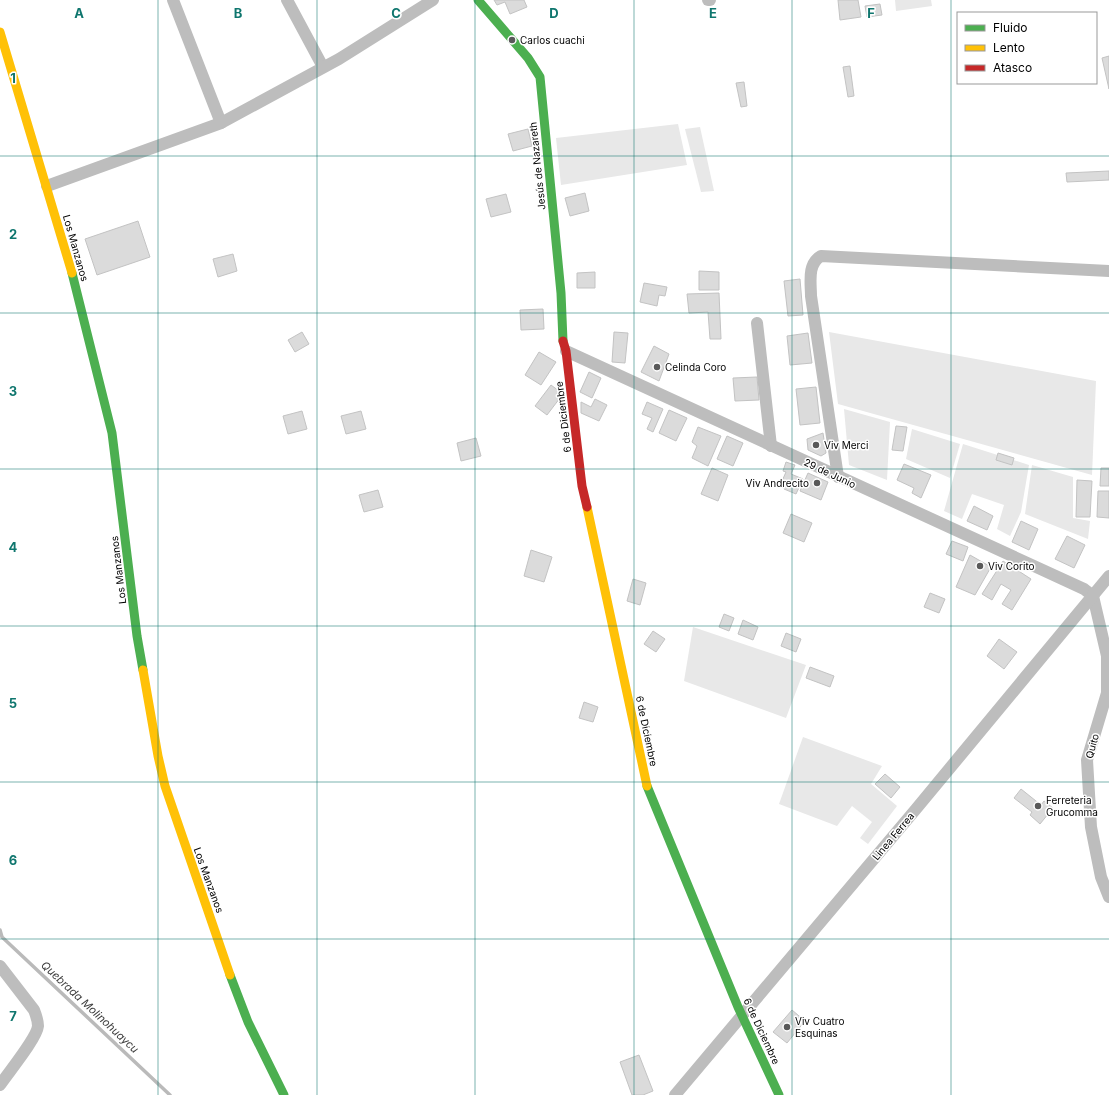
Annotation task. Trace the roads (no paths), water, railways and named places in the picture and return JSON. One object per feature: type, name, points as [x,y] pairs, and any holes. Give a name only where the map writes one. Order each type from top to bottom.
[{"type":"street","points":[[173,0],[221,123]]},
{"type":"street","points":[[287,0],[323,68]]},
{"type":"street","points":[[47,186],[221,123],[323,68],[433,0]]},
{"type":"street","name":"Jesús de Nazareth","points":[[478,0],[528,58],[540,77],[561,293],[562,337],[566,351]]},
{"type":"street","name":"Los Manzanos","points":[[0,32],[78,294],[112,433],[137,636],[158,756],[165,786],[231,979],[248,1022],[284,1095]]},
{"type":"street","points":[[838,477],[811,296],[811,267],[815,260],[821,256],[1109,271]]},
{"type":"street","points":[[757,323],[771,446]]},
{"type":"street","name":"29 de Junio","points":[[566,351],[1084,589],[1092,596]]},
{"type":"street","name":"6 de Diciembre","points":[[566,351],[582,486],[648,789],[742,1015],[779,1095]]},
{"type":"street","name":"Linea Ferrea","points":[[675,1095],[911,815],[1109,576]]},
{"type":"street","name":"Quito","points":[[1092,596],[1107,656],[1107,693],[1087,760],[1091,827],[1101,877],[1109,897]]},
{"type":"street","points":[[0,966],[34,1010],[37,1017],[38,1026],[32,1041],[0,1085]]},
{"type":"waterway","name":"Quebrada Molinohuaycu","points":[[0,930],[2,937],[170,1095]]},
{"type":"place","name":"Carlos cuachi","points":[[512,40]]},
{"type":"place","name":"Celinda Coro","points":[[657,367]]},
{"type":"place","name":"Viv Merci","points":[[816,445]]},
{"type":"place","name":"Viv Andrecito","points":[[817,483]]},
{"type":"place","name":"Viv Corito","points":[[980,566]]},
{"type":"place","name":"Ferreteria Grucomma","points":[[1038,806]]},
{"type":"place","name":"Viv Cuatro Esquinas","points":[[787,1027]]}]
